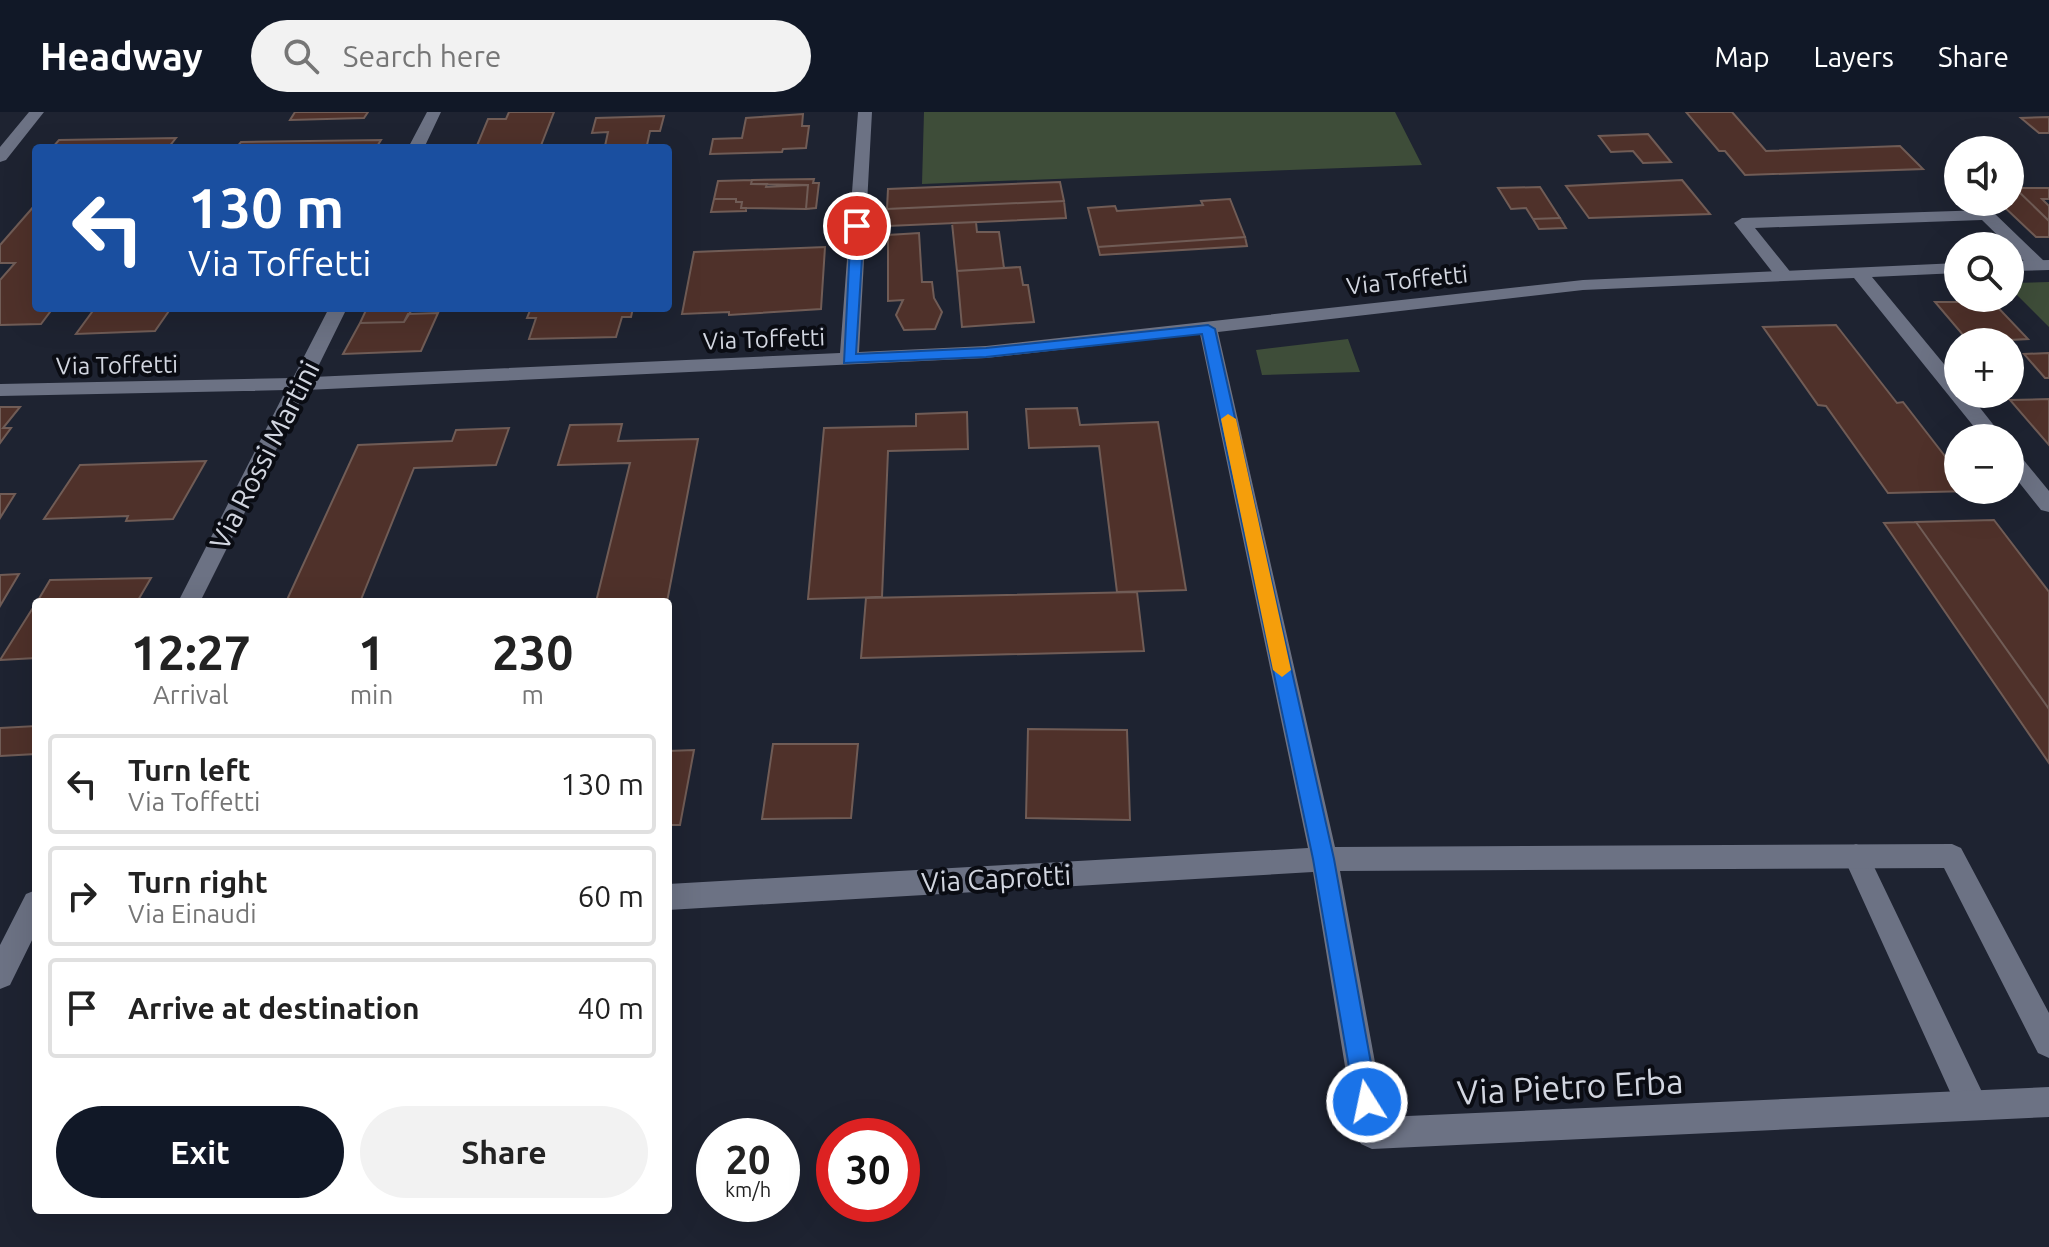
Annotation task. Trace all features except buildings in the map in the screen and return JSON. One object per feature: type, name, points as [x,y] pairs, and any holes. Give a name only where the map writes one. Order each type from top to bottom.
[{"type":"street","points":[[0,157],[37,112]]},
{"type":"street","points":[[418,144],[434,112]]},
{"type":"street","points":[[849,359],[865,112]]},
{"type":"street","points":[[1783,274],[1742,223],[1986,215],[2044,265]]},
{"type":"street","points":[[2024,266],[2044,265]]},
{"type":"street","name":"Via Toffetti","points":[[0,390],[300,384],[986,352],[1583,285],[1944,268]]},
{"type":"street","points":[[1858,271],[1944,377]]},
{"type":"street","name":"Via Rossi Martini","points":[[191,598],[336,312]]},
{"type":"street","name":"Via Pietro Erba","points":[[1208,329],[1324,859],[1372,1133],[2049,1102]]},
{"type":"street","points":[[1969,408],[1983,424]]},
{"type":"street","points":[[2024,474],[2049,505]]},
{"type":"street","points":[[1856,856],[1972,1105]]},
{"type":"street","points":[[1324,859],[1952,856],[2049,1043]]},
{"type":"street","name":"Via Caprotti","points":[[672,897],[1324,859]]},
{"type":"street","points":[[0,975],[32,910]]},
{"type":"green space","points":[[924,112],[1395,112],[1422,165],[922,184]]},
{"type":"green space","points":[[2049,282],[2049,327],[2024,302],[2024,283]]},
{"type":"green space","points":[[1348,339],[1360,372],[1262,375],[1256,350]]},
{"type":"slow traffic","points":[[1228,419],[1282,670]]},
{"type":"route","points":[[857,226],[849,359],[986,352],[1208,329],[1324,859],[1367,1102]]}]
